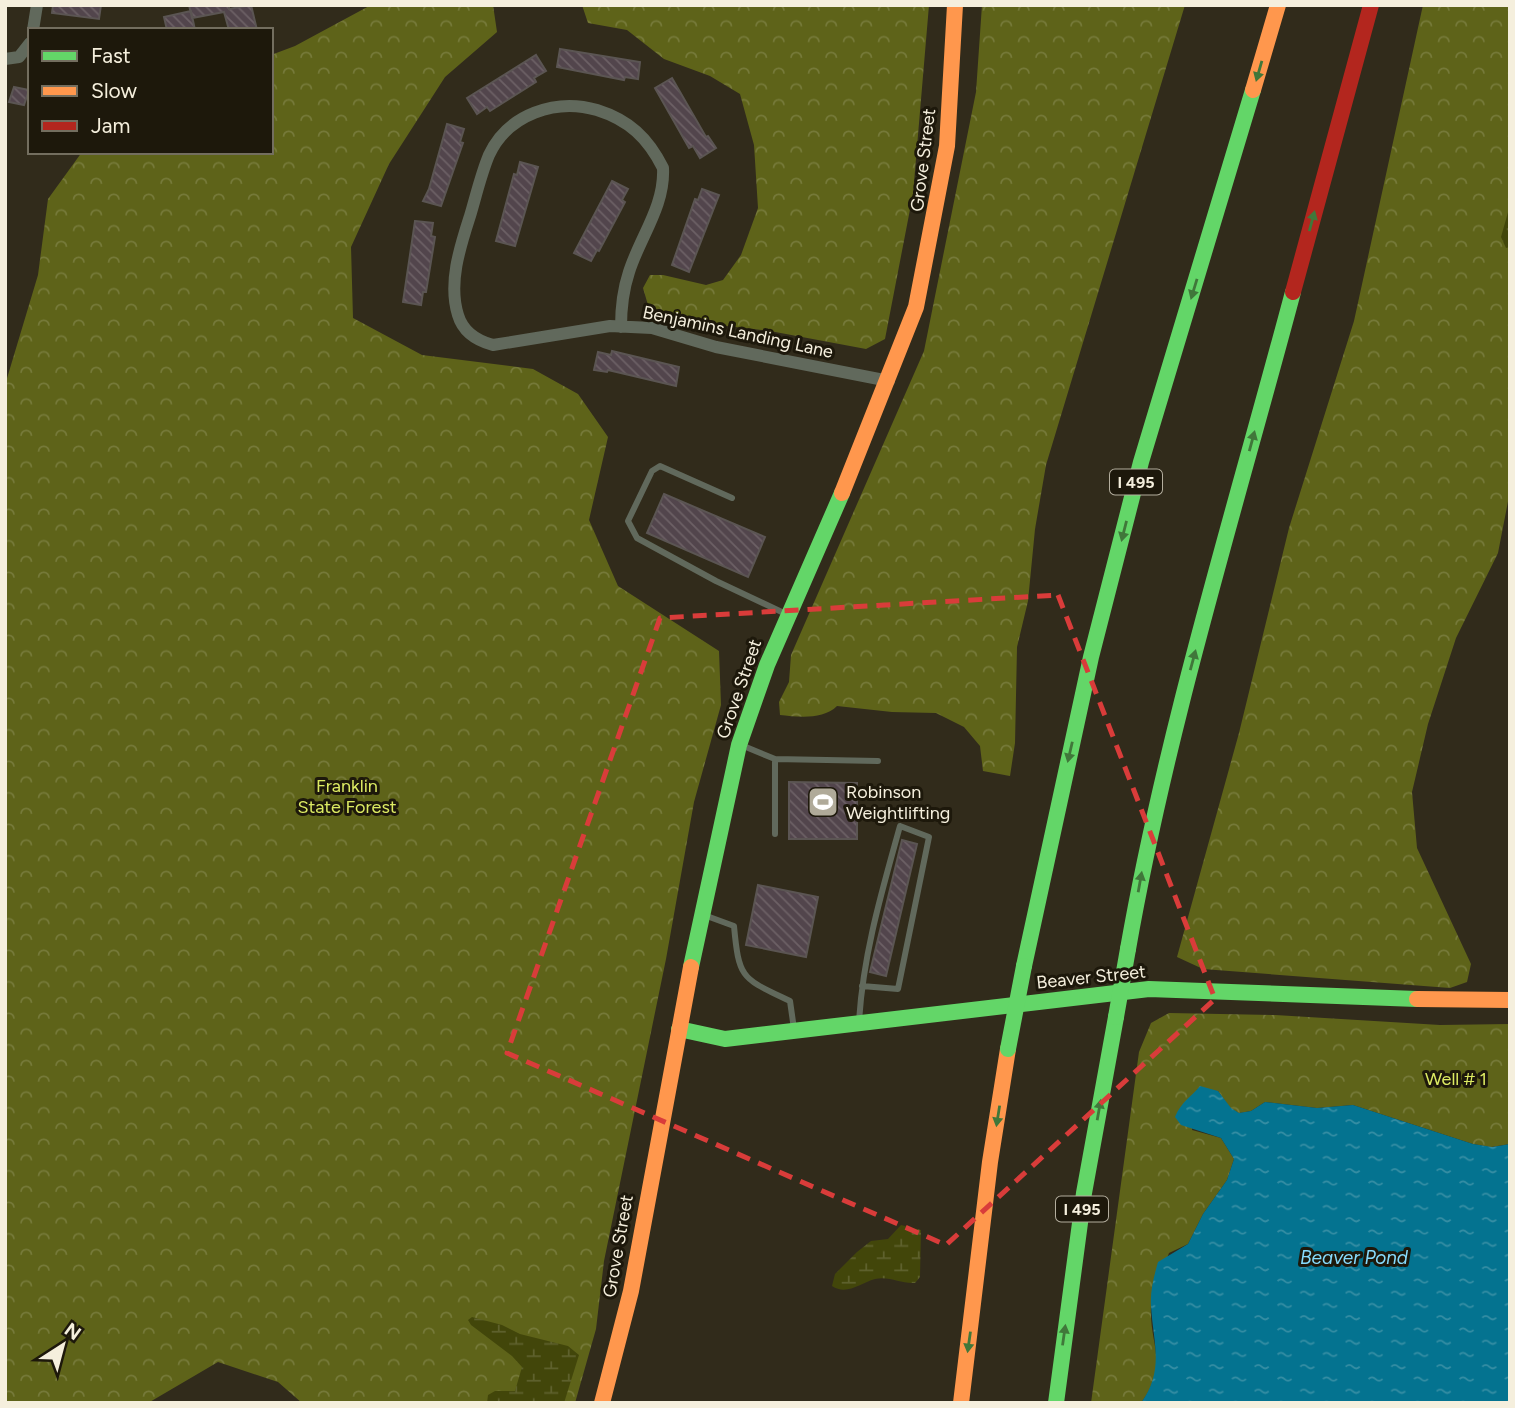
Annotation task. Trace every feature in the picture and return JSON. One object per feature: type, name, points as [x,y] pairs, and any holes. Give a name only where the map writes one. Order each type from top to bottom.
[{"type":"main road","name":"Grove Street","points":[[602,1403],[631,1291],[679,1029],[739,745],[788,614],[889,381],[914,315],[939,199],[947,146],[955,5]]},
{"type":"main road","name":"I 495","points":[[961,1403],[990,1162],[1008,1049],[1091,657],[1141,463],[1278,5]]},
{"type":"main road","name":"I 495","points":[[1056,1403],[1084,1193],[1144,859],[1180,712],[1371,5]]},
{"type":"main road","name":"Beaver Street","points":[[679,1029],[725,1039],[1149,989],[1243,991],[1376,999],[1510,1000]]},
{"type":"street","points":[[33,28],[37,5]]},
{"type":"street","points":[[5,59],[19,57],[28,46]]},
{"type":"street","name":"Benjamins Landing Lane","points":[[621,327],[622,300],[629,272],[659,199],[663,167],[639,132],[612,115],[576,104],[540,109],[499,138],[489,155],[456,263],[455,299],[458,317],[475,339],[493,345],[610,326],[621,327],[652,328],[716,347],[889,381]]},
{"type":"lane","points":[[732,498],[660,466],[652,471],[628,521],[637,538],[648,545],[788,614]]},
{"type":"lane","points":[[739,745],[775,759],[878,761]]},
{"type":"lane","points":[[775,759],[775,834]]},
{"type":"lane","points":[[859,1024],[862,986],[869,937],[900,826],[929,837],[898,989],[862,986]]},
{"type":"lane","points":[[703,914],[734,926],[738,964],[748,981],[790,1001],[794,1031]]},
{"type":"highlighted area","points":[[1058,595],[1215,999],[946,1245],[507,1053],[660,618]]},
{"type":"green space","name":"Franklin State Forest","points":[[371,5],[493,5],[497,32],[445,77],[389,164],[351,247],[353,318],[422,355],[533,369],[578,394],[608,437],[589,520],[618,586],[719,651],[721,705],[694,802],[666,959],[604,1261],[596,1329],[575,1403],[302,1403],[278,1382],[218,1362],[148,1403],[5,1403],[5,385],[38,275],[48,199],[81,154],[273,154],[273,54],[295,46]]},
{"type":"green space","points":[[582,5],[929,5],[913,194],[885,339],[866,349],[770,331],[665,319],[648,305],[643,288],[650,275],[663,275],[706,285],[723,280],[741,255],[758,208],[754,145],[740,94],[710,76],[664,59],[627,30],[588,23]]},
{"type":"green space","points":[[982,5],[1185,5],[1046,465],[1035,529],[1028,601],[1017,647],[1015,743],[1010,776],[983,771],[980,746],[964,727],[936,713],[892,712],[837,706],[818,716],[780,715],[779,702],[789,682],[791,655],[924,351],[976,92]]},
{"type":"green space","points":[[1423,5],[1510,5],[1510,491],[1498,553],[1456,638],[1428,724],[1412,792],[1417,848],[1471,964],[1467,982],[1450,988],[1203,969],[1177,957],[1239,733],[1289,528],[1354,321]]},
{"type":"green space","points":[[1510,205],[1510,247],[1506,248],[1501,237]]},
{"type":"green space","name":"Well # 1","points":[[1169,1013],[1275,1015],[1440,1025],[1510,1024],[1510,1144],[1491,1147],[1473,1144],[1353,1105],[1317,1108],[1265,1102],[1251,1111],[1239,1113],[1231,1109],[1218,1091],[1197,1089],[1192,1130],[1221,1138],[1234,1159],[1227,1180],[1203,1214],[1188,1244],[1169,1253],[1156,1286],[1151,1320],[1156,1365],[1150,1389],[1141,1403],[1091,1403],[1139,1052],[1151,1023]]},
{"type":"green space","points":[[901,1225],[921,1230],[920,1277],[915,1283],[880,1278],[843,1290],[832,1286],[835,1274],[857,1252],[871,1241],[888,1239]]},
{"type":"green space","points":[[472,1317],[502,1325],[520,1334],[568,1346],[579,1355],[564,1403],[487,1403],[488,1395],[495,1391],[515,1391],[522,1367],[512,1356],[471,1325],[468,1320]]},
{"type":"water","name":"Beaver Pond","points":[[1200,1086],[1218,1091],[1231,1108],[1239,1113],[1251,1111],[1265,1102],[1317,1108],[1353,1105],[1473,1144],[1492,1147],[1510,1144],[1510,1403],[1141,1403],[1153,1379],[1155,1367],[1151,1300],[1158,1262],[1188,1244],[1203,1214],[1227,1180],[1234,1159],[1221,1138],[1181,1125],[1175,1117]]},
{"type":"building","points":[[53,5],[101,5],[99,19],[52,13]]},
{"type":"building","points":[[189,5],[229,5],[229,9],[251,5],[257,28],[228,28],[224,12],[192,18]]},
{"type":"building","points":[[191,11],[195,28],[167,28],[164,17]]},
{"type":"building","points":[[560,49],[640,62],[638,79],[625,77],[624,80],[557,67]]},
{"type":"building","points":[[536,55],[546,71],[534,78],[536,82],[490,111],[487,107],[477,114],[467,98]]},
{"type":"building","points":[[672,78],[706,137],[708,136],[716,148],[700,158],[693,146],[689,148],[655,88]]},
{"type":"building","points":[[14,87],[28,90],[24,105],[9,102]]},
{"type":"building","points":[[447,124],[464,129],[460,142],[463,143],[441,206],[423,201],[429,189]]},
{"type":"building","points":[[520,162],[538,167],[515,246],[496,241],[514,174],[517,175]]},
{"type":"building","points":[[612,181],[628,189],[622,200],[625,202],[591,261],[574,253]]},
{"type":"building","points":[[702,189],[719,195],[689,272],[672,265],[695,199],[698,200]]},
{"type":"building","points":[[415,221],[433,223],[431,236],[435,237],[426,292],[423,292],[421,305],[403,302]]},
{"type":"building","points":[[612,351],[679,367],[676,386],[608,370],[594,370],[598,352],[611,355]]},
{"type":"building","points":[[664,494],[765,537],[748,577],[647,533]]},
{"type":"building","points":[[789,782],[857,783],[857,839],[789,839]]},
{"type":"building","points":[[902,840],[917,844],[886,976],[870,972]]},
{"type":"building","points":[[758,885],[818,897],[806,957],[746,945]]},
{"type":"traffic: fast","points":[[1024,966],[1091,657],[1141,462],[1253,90]]},
{"type":"traffic: fast","points":[[1128,949],[1182,701],[1293,292]]},
{"type":"traffic: fast","points":[[691,967],[739,745],[767,665],[842,493]]},
{"type":"traffic: fast","points":[[1116,1017],[1128,949]]},
{"type":"traffic: fast","points":[[1008,1049],[1024,966]]},
{"type":"traffic: fast","points":[[679,1029],[725,1039],[1149,989],[1417,999]]},
{"type":"traffic: fast","points":[[1056,1403],[1084,1193],[1116,1017]]},
{"type":"traffic: slow","points":[[842,493],[916,307],[947,146],[955,5]]},
{"type":"traffic: slow","points":[[1253,90],[1278,5]]},
{"type":"traffic: slow","points":[[602,1403],[631,1291],[691,967]]},
{"type":"traffic: slow","points":[[1417,999],[1510,1000]]},
{"type":"traffic: slow","points":[[961,1403],[990,1162],[1008,1049]]},
{"type":"traffic: jam","points":[[1293,292],[1371,5]]},
{"type":"place","name":"Robinson Weightlifting","points":[[823,802]]}]
